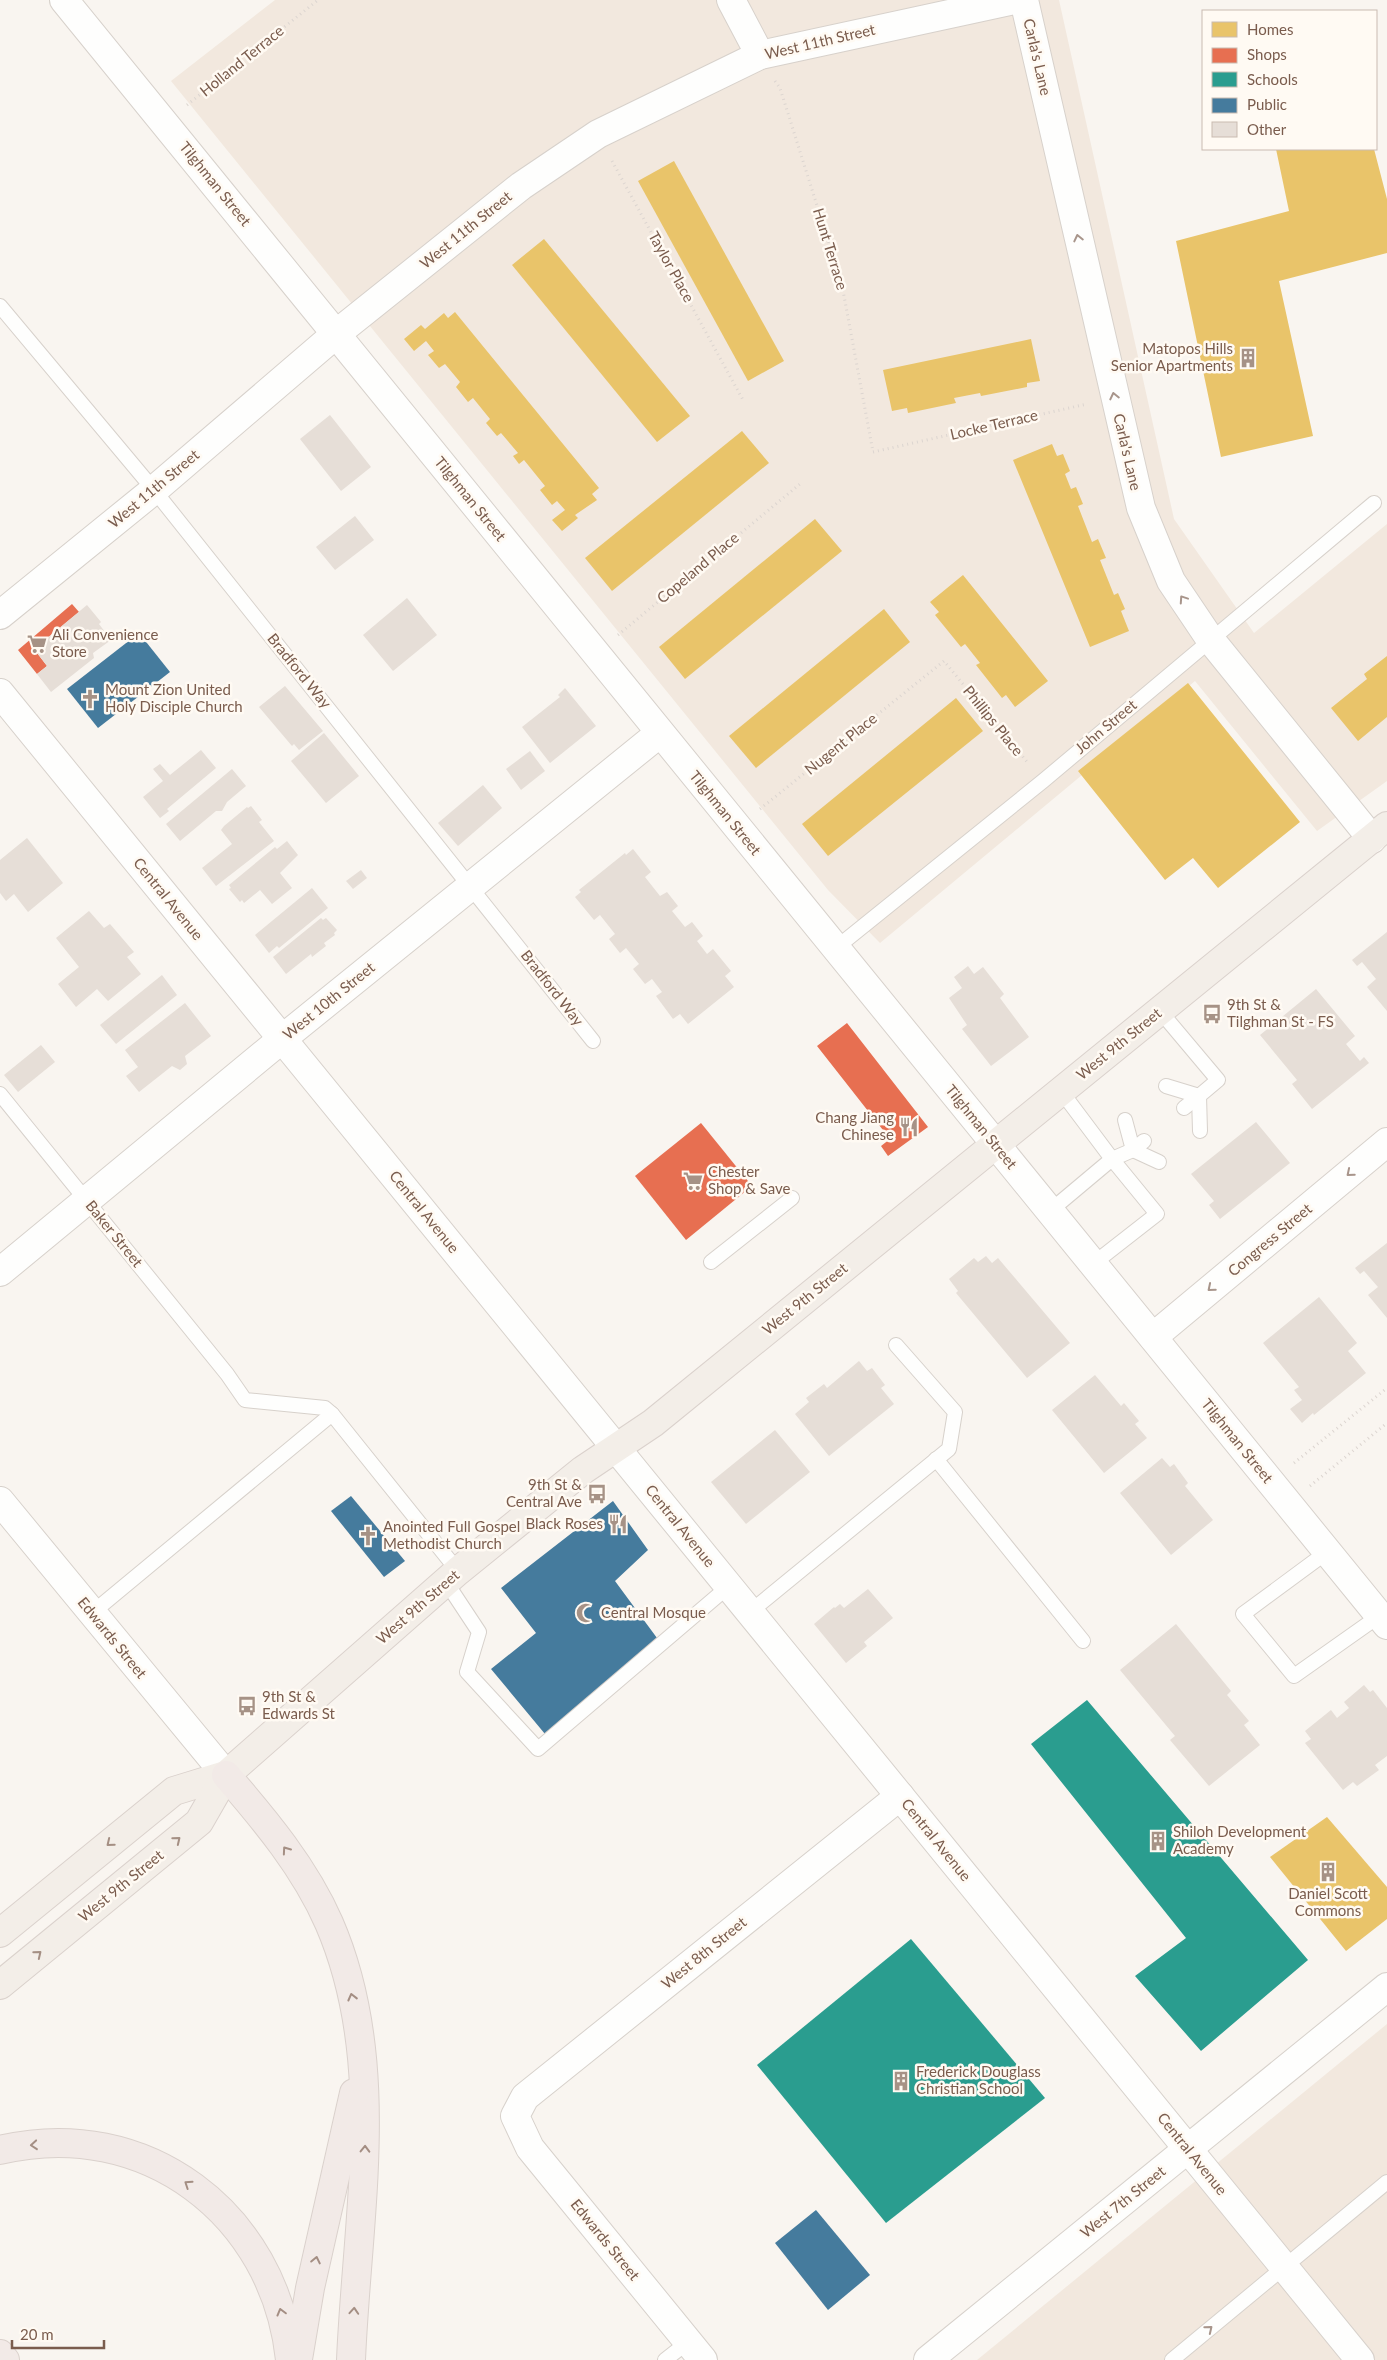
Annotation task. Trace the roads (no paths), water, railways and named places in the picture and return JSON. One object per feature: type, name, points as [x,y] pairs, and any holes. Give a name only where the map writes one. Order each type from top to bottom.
[{"type":"highway","points":[[226,1775],[256,1810],[291,1857],[329,1923],[349,1986],[361,2045],[365,2154],[351,2360]]},
{"type":"highway","points":[[298,2360],[308,2297],[354,2091],[361,2045]]},
{"type":"highway","points":[[0,2150],[48,2143],[79,2144],[109,2149],[167,2170],[192,2186],[216,2205],[237,2227],[259,2259],[270,2279],[281,2308],[288,2337],[290,2360]]},
{"type":"highway","points":[[0,2354],[5,2360]]},
{"type":"main road","name":"West 9th Street","points":[[0,1985],[199,1822],[226,1775],[452,1577],[583,1470],[653,1423],[1379,832]]},
{"type":"main road","name":"West 9th Street","points":[[0,1933],[174,1791],[226,1775]]},
{"type":"street","name":"Tilghman Street","points":[[64,0],[1383,1621]]},
{"type":"street","points":[[732,0],[760,55]]},
{"type":"street","name":"West 11th Street","points":[[0,615],[154,490],[336,334],[521,186],[598,134],[760,55],[1014,0]]},
{"type":"street","name":"Carla's Lane","points":[[1024,0],[1141,508],[1171,581],[1210,639],[1379,832]]},
{"type":"street","name":"Central Avenue","points":[[0,692],[1360,2360]]},
{"type":"street","name":"West 10th Street","points":[[0,1272],[282,1039],[660,733]]},
{"type":"street","name":"Congress Street","points":[[1152,1337],[1387,1142]]},
{"type":"street","name":"Edwards Street","points":[[0,1501],[226,1775]]},
{"type":"street","name":"West 8th Street","points":[[515,2116],[525,2097],[900,1796]]},
{"type":"street","name":"West 7th Street","points":[[928,2360],[1387,1987]]},
{"type":"street","name":"Edwards Street","points":[[515,2116],[530,2148],[695,2351]]},
{"type":"lane","name":"Bradford Way","points":[[0,306],[154,490],[593,1041]]},
{"type":"lane","name":"John Street","points":[[836,948],[1043,781],[1374,503]]},
{"type":"lane","points":[[1160,1011],[1218,1080],[1184,1108]]},
{"type":"lane","points":[[1166,1086],[1199,1096]]},
{"type":"lane","points":[[1061,1091],[1112,1159],[1157,1214],[1093,1264]]},
{"type":"lane","name":"Baker Street","points":[[0,1094],[227,1374],[245,1400],[325,1408],[332,1414]]},
{"type":"lane","points":[[1199,1096],[1200,1131]]},
{"type":"lane","points":[[1125,1120],[1132,1150]]},
{"type":"lane","points":[[1050,1211],[1112,1159],[1144,1142]]},
{"type":"lane","points":[[1132,1150],[1159,1162]]},
{"type":"lane","points":[[711,1262],[792,1198]]},
{"type":"lane","points":[[750,1612],[949,1449],[955,1412],[896,1345]]},
{"type":"lane","points":[[92,1613],[332,1414],[452,1577],[479,1632],[467,1672],[538,1749],[729,1586]]},
{"type":"lane","points":[[936,1459],[1083,1641]]},
{"type":"lane","points":[[1327,1552],[1243,1614],[1294,1676],[1383,1621]]},
{"type":"lane","points":[[1172,2360],[1387,2182]]},
{"type":"lane","points":[[665,2360],[695,2351]]},
{"type":"place","name":"Matopos Hills Senior Apartments","points":[[1248,358]]},
{"type":"place","name":"Ali Convenience Store","points":[[37,644]]},
{"type":"place","name":"Mount Zion United Holy Disciple Church","points":[[90,699]]},
{"type":"place","name":"9th St & Tilghman St - FS","points":[[1212,1014]]},
{"type":"place","name":"Chang Jiang Chinese","points":[[909,1127]]},
{"type":"place","name":"Chester Shop & Save","points":[[693,1181]]},
{"type":"place","name":"9th St & Central Ave","points":[[597,1494]]},
{"type":"place","name":"Black Roses","points":[[618,1524]]},
{"type":"place","name":"Anointed Full Gospel Methodist Church","points":[[368,1536]]},
{"type":"place","name":"Central Mosque","points":[[586,1613]]},
{"type":"place","name":"9th St & Edwards St","points":[[247,1706]]},
{"type":"place","name":"Shiloh Development Academy","points":[[1158,1841]]},
{"type":"place","name":"Daniel Scott Commons","points":[[1328,1872]]},
{"type":"place","name":"Frederick Douglass Christian School","points":[[901,2081]]}]
